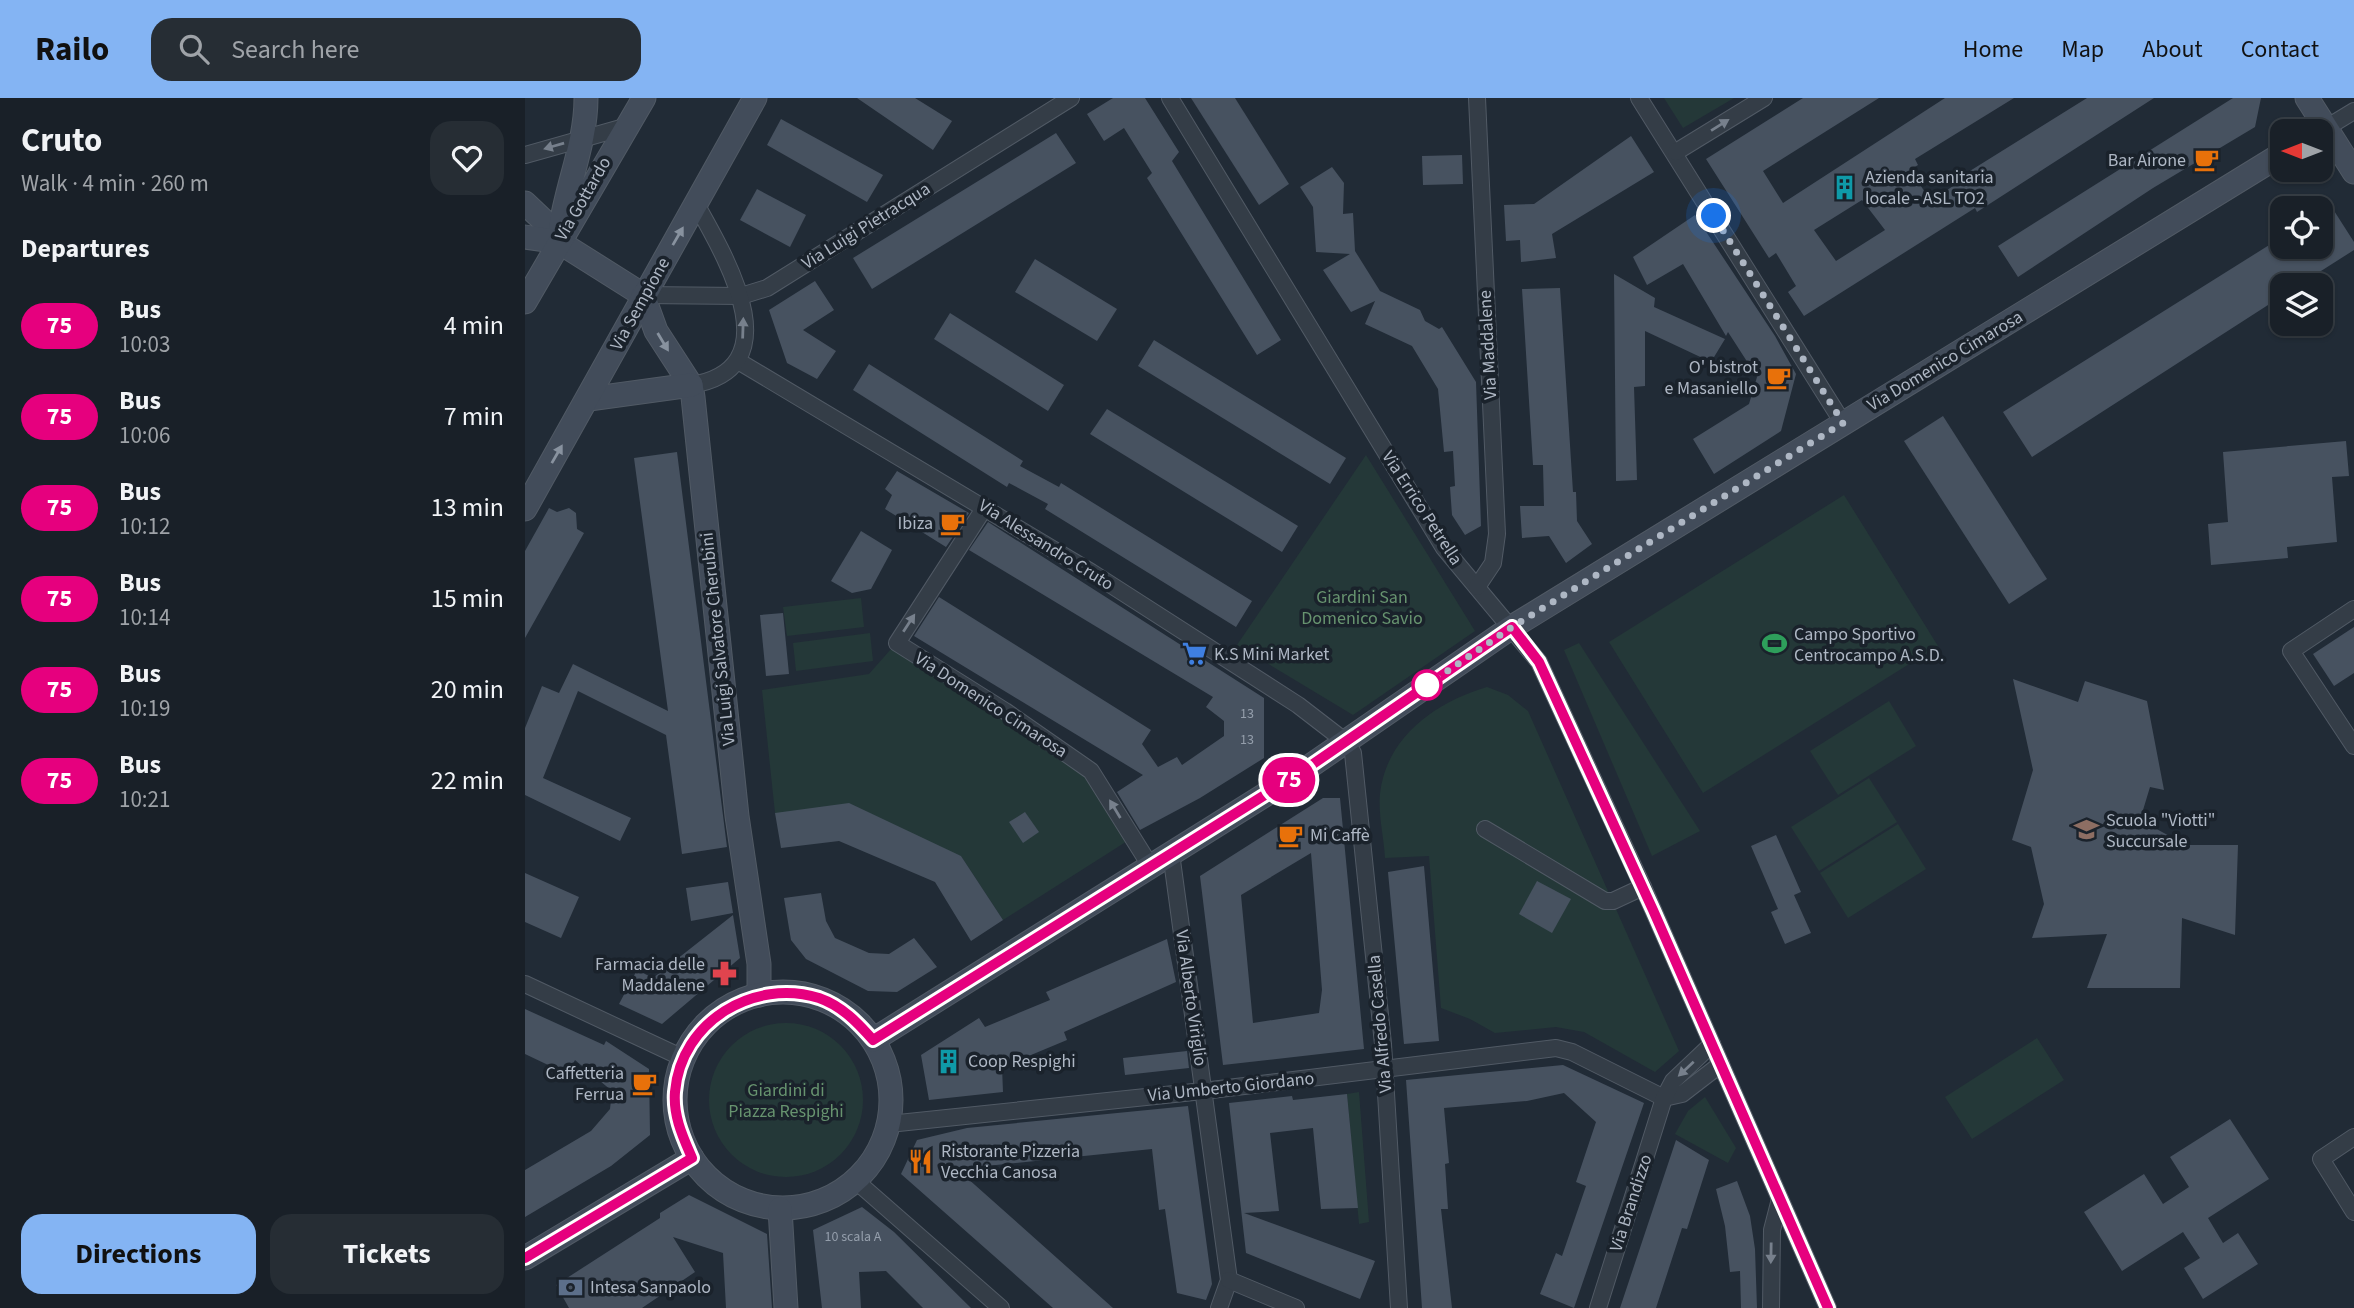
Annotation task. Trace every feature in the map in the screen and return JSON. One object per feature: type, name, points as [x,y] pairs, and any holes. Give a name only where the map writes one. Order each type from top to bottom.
[{"type":"street","points":[[566,246],[568,186],[582,138],[586,98]]},
{"type":"street","name":"Via Gottardo","points":[[525,302],[566,246],[644,98]]},
{"type":"street","name":"Via Sempione","points":[[525,509],[589,399],[637,291],[696,204],[755,98]]},
{"type":"street","name":"Via Luigi Pietracqua","points":[[637,291],[741,296],[767,288],[1071,98]]},
{"type":"street","name":"Via Errico Petrella","points":[[1170,98],[1444,548],[1539,662],[1643,887],[1828,1308]]},
{"type":"street","name":"Via Maddalene","points":[[1477,98],[1497,534],[1493,564],[1477,587]]},
{"type":"street","points":[[1639,98],[1676,152],[1843,423]]},
{"type":"street","points":[[1676,152],[1764,98]]},
{"type":"street","points":[[2307,98],[2318,119]]},
{"type":"street","points":[[2333,124],[2354,111]]},
{"type":"street","points":[[525,155],[628,126]]},
{"type":"street","points":[[2333,144],[2354,172]]},
{"type":"street","name":"Via Domenico Cimarosa","points":[[873,1040],[1346,742],[1512,627],[2270,161]]},
{"type":"street","points":[[525,203],[566,246],[637,291]]},
{"type":"street","points":[[589,399],[691,386],[721,377],[738,360],[744,329],[741,296],[731,267],[696,204]]},
{"type":"street","points":[[525,237],[566,246]]},
{"type":"street","name":"Via Luigi Salvatore Cherubini","points":[[637,291],[659,336],[691,386],[737,816],[759,964],[759,995]]},
{"type":"street","name":"Via Alessandro Cruto","points":[[738,360],[985,507],[1298,705],[1346,742]]},
{"type":"street","name":"Via Domenico Cimarosa","points":[[985,507],[897,643],[1005,711],[1091,771],[1151,867]]},
{"type":"street","points":[[2354,609],[2291,651],[2354,746]]},
{"type":"street","name":"Via Alfredo Casella","points":[[1346,742],[1353,753],[1384,1070],[1399,1308]]},
{"type":"street","points":[[1485,829],[1605,901],[1613,901],[1643,887]]},
{"type":"street","name":"Via Alberto Viriglio","points":[[1171,853],[1229,1280],[1219,1308]]},
{"type":"street","points":[[525,984],[683,1058]]},
{"type":"street","points":[[788,992],[821,999],[851,1015],[873,1040],[888,1074],[891,1099],[889,1124],[877,1155],[856,1181],[833,1196],[807,1206],[780,1209],[754,1205],[730,1195],[708,1179],[692,1158],[678,1126],[677,1115],[675,1092],[683,1058],[709,1021],[731,1005],[759,995],[788,992]]},
{"type":"street","name":"Via Brandizzo","points":[[1598,1308],[1664,1098],[1673,1081],[1712,1044]]},
{"type":"street","name":"Via Umberto Giordano","points":[[889,1124],[1203,1091],[1556,1048],[1572,1052],[1664,1098]]},
{"type":"street","points":[[1664,1098],[1682,1094],[1721,1064]]},
{"type":"street","points":[[2354,1137],[2321,1159],[2354,1212]]},
{"type":"street","points":[[525,1258],[692,1158]]},
{"type":"street","points":[[856,1181],[1001,1308]]},
{"type":"street","points":[[1771,1308],[1772,1230],[1780,1199]]},
{"type":"street","points":[[780,1209],[786,1308]]},
{"type":"street","points":[[1229,1280],[1296,1308]]},
{"type":"green space","points":[[1664,98],[1734,98],[1683,128]]},
{"type":"green space","name":"Giardini San Domenico Savio","points":[[1366,455],[1475,631],[1353,715],[1237,645]]},
{"type":"green space","name":"Campo Sportivo Centrocampo A.S.D.","points":[[1844,495],[1938,646],[1703,793],[1609,642]]},
{"type":"green space","points":[[861,598],[864,627],[787,636],[783,607]]},
{"type":"green space","points":[[870,633],[873,661],[796,671],[793,643]]},
{"type":"green space","points":[[899,640],[1091,771],[1132,838],[1003,920],[961,856],[775,813],[762,690],[869,674]]},
{"type":"green space","points":[[1579,643],[1700,831],[1652,856],[1564,650]]},
{"type":"green space","points":[[1487,687],[1508,695],[1528,711],[1679,1051],[1655,1072],[1584,1032],[1556,1027],[1495,1033],[1470,1019],[1441,1008],[1429,856],[1385,858],[1380,794],[1392,755],[1417,725],[1450,702]]},
{"type":"green space","points":[[1889,701],[1916,746],[1838,795],[1810,751]]},
{"type":"green space","points":[[1869,778],[1897,822],[1819,871],[1791,827]]},
{"type":"green space","points":[[1898,824],[1926,869],[1848,918],[1820,873]]},
{"type":"green space","name":"Giardini di Piazza Respighi","points":[[786,1023],[815,1029],[840,1046],[857,1071],[863,1100],[857,1129],[840,1154],[815,1171],[786,1177],[757,1171],[732,1154],[715,1129],[709,1100],[715,1071],[732,1046],[757,1029]]},
{"type":"green space","points":[[2037,1038],[2064,1080],[1972,1139],[1945,1097]]},
{"type":"green space","points":[[1359,1092],[1369,1222],[1359,1224],[1347,1094]]},
{"type":"green space","points":[[1705,1097],[1736,1148],[1728,1163],[1675,1134],[1688,1111]]},
{"type":"building","points":[[857,98],[915,98],[952,121],[933,150]]},
{"type":"building","points":[[1113,98],[1145,98],[1179,152],[1172,161],[1281,340],[1257,355],[1147,178],[1152,173],[1124,128],[1104,141],[1087,114]]},
{"type":"building","points":[[1191,98],[1235,98],[1289,184],[1259,205]]},
{"type":"building","points":[[1803,98],[1879,98],[1763,171],[1783,203],[1945,98],[2014,98],[1915,159],[1918,165],[1910,170],[1931,201],[1959,182],[1957,179],[2087,98],[2154,98],[1977,212],[1975,208],[1804,316],[1788,292],[1796,286],[1776,253],[1769,258],[1706,159]],"holes":[[[1862,200],[1885,230],[1836,261],[1814,230]]]},
{"type":"building","points":[[2233,98],[2261,98],[2255,127],[2153,188],[2018,277],[1998,246]]},
{"type":"building","points":[[781,119],[883,175],[867,202],[767,145]]},
{"type":"building","points":[[1056,133],[1076,163],[872,289],[853,258]]},
{"type":"building","points":[[1631,136],[1654,172],[1552,234],[1556,258],[1521,262],[1520,240],[1506,241],[1504,205],[1534,204]]},
{"type":"building","points":[[1462,155],[1463,184],[1423,185],[1422,156]]},
{"type":"building","points":[[1332,167],[1344,183],[1343,214],[1353,213],[1355,251],[1380,291],[1420,310],[1425,321],[1439,329],[1442,327],[1476,382],[1481,526],[1465,535],[1452,515],[1450,487],[1455,486],[1453,451],[1444,452],[1438,389],[1412,346],[1365,324],[1375,301],[1351,312],[1323,270],[1350,254],[1316,252],[1313,207],[1300,187]]},
{"type":"building","points":[[757,189],[806,215],[790,247],[740,220]]},
{"type":"building","points":[[2333,209],[2354,242],[2354,250],[2318,273],[2270,273],[2270,304],[2032,457],[2003,412],[2270,245],[2270,259],[2333,259]]},
{"type":"building","points":[[1695,215],[1775,336],[1796,374],[1781,431],[1714,474],[1693,439],[1749,404],[1757,377],[1728,332],[1726,336],[1683,264],[1647,285],[1633,257]]},
{"type":"building","points":[[1035,259],[1117,309],[1097,341],[1015,292]]},
{"type":"building","points":[[1614,274],[1655,298],[1654,307],[1725,339],[1711,362],[1645,331],[1645,386],[1634,387],[1637,480],[1616,481]]},
{"type":"building","points":[[815,281],[834,310],[803,330],[836,351],[817,379],[787,363],[769,310]]},
{"type":"building","points":[[1560,288],[1573,492],[1576,492],[1577,521],[1592,544],[1566,563],[1549,536],[1522,538],[1520,506],[1544,506],[1543,465],[1533,465],[1522,289]]},
{"type":"building","points":[[950,313],[1064,385],[1048,411],[934,339]]},
{"type":"building","points":[[1154,340],[1346,458],[1330,484],[1138,366]]},
{"type":"building","points":[[869,364],[1023,461],[1020,466],[1059,487],[1061,483],[1252,601],[1236,627],[1045,509],[1048,504],[1009,483],[1007,487],[853,390]]},
{"type":"building","points":[[1107,409],[1298,526],[1282,552],[1090,434]]},
{"type":"building","points":[[1943,416],[2047,579],[2009,604],[1904,441]]},
{"type":"building","points":[[2346,441],[2349,476],[2332,477],[2337,542],[2287,547],[2288,558],[2211,565],[2208,524],[2228,522],[2223,452]]},
{"type":"building","points":[[677,452],[727,847],[682,854],[666,735],[578,691],[543,778],[631,818],[620,841],[525,795],[525,728],[542,686],[559,693],[573,664],[668,711],[634,458]]},
{"type":"building","points":[[897,471],[969,513],[946,547],[885,509],[892,495],[885,489]]},
{"type":"building","points":[[549,508],[557,512],[569,508],[576,513],[577,529],[584,533],[525,638],[525,551]]},
{"type":"building","points":[[988,522],[1264,698],[1264,758],[1200,798],[1140,830],[1117,792],[1143,775],[914,636],[939,597],[1151,730],[1142,744],[1158,767],[1177,757],[1182,765],[1224,736],[1224,721],[1206,707],[1213,697],[969,550]]},
{"type":"building","points":[[861,531],[892,550],[871,589],[852,593],[831,581]]},
{"type":"building","points":[[783,613],[789,674],[766,676],[760,615]]},
{"type":"building","points":[[2354,627],[2354,673],[2334,686],[2313,654]]},
{"type":"building","name":"Scuola \"Viotti\" Succursale","points":[[2013,679],[2078,702],[2085,681],[2147,701],[2164,790],[2150,787],[2140,820],[2186,845],[2238,845],[2235,935],[2182,918],[2180,988],[2087,988],[2107,934],[2032,938],[2044,904],[2031,847],[2012,840],[2033,770]]},
{"type":"building","points":[[1323,798],[1340,798],[1364,1049],[1223,1065],[1200,876]],"holes":[[[1311,853],[1322,990],[1319,1013],[1253,1023],[1241,895]]]},
{"type":"building","points":[[849,803],[961,856],[1003,920],[971,941],[935,882],[839,841],[781,848],[775,813]]},
{"type":"building","points":[[1025,812],[1039,832],[1023,843],[1009,822]]},
{"type":"building","points":[[1776,835],[1801,892],[1794,895],[1811,933],[1785,944],[1771,912],[1778,909],[1751,846]]},
{"type":"building","points":[[1424,866],[1439,1041],[1404,1044],[1388,872]]},
{"type":"building","points":[[525,873],[579,897],[561,938],[525,922]]},
{"type":"building","points":[[1537,881],[1571,899],[1552,933],[1519,914]]},
{"type":"building","points":[[728,882],[733,913],[691,921],[686,888]]},
{"type":"building","points":[[821,893],[826,921],[835,938],[869,953],[889,954],[914,938],[937,967],[897,992],[868,991],[806,959],[791,940],[784,898]]},
{"type":"building","points":[[733,915],[740,958],[662,1024],[619,1004],[637,970],[653,978]]},
{"type":"building","points":[[1167,939],[1176,982],[1064,1032],[1067,1040],[1002,1067],[1003,1092],[929,1100],[921,1055],[979,1018],[985,1027],[1050,1000],[1046,992]]},
{"type":"building","points":[[525,1009],[604,1045],[606,1041],[649,1069],[650,1135],[611,1166],[525,1217],[525,1170],[591,1131],[610,1109],[612,1091],[575,1060],[567,1074],[525,1054]]},
{"type":"building","points":[[1187,1051],[1189,1068],[1125,1075],[1123,1058]]},
{"type":"building","points":[[1563,1065],[1644,1103],[1574,1308],[1540,1294],[1556,1253],[1562,1256],[1586,1186],[1576,1182],[1596,1122],[1564,1093],[1527,1101],[1444,1108],[1449,1163],[1445,1164],[1448,1209],[1441,1209],[1452,1308],[1422,1308],[1406,1080]]},
{"type":"building","points":[[1347,1094],[1358,1208],[1321,1209],[1313,1128],[1270,1133],[1279,1211],[1244,1213],[1375,1261],[1360,1299],[1246,1253],[1229,1103],[1292,1096],[1293,1100]]},
{"type":"building","points":[[1188,1106],[1212,1284],[1206,1300],[1177,1293],[1165,1209],[1159,1210],[1152,1149],[957,1169],[1113,1308],[1053,1308],[901,1174],[917,1140],[967,1128]]},
{"type":"building","points":[[2230,1119],[2269,1179],[2208,1218],[2223,1243],[2238,1233],[2258,1264],[2203,1299],[2184,1268],[2200,1258],[2183,1232],[2122,1271],[2084,1212],[2144,1174],[2163,1204],[2189,1187],[2170,1157]]},
{"type":"building","points":[[1676,1140],[1709,1160],[1687,1229],[1682,1228],[1656,1308],[1620,1308]]},
{"type":"building","points":[[1737,1181],[1750,1216],[1755,1249],[1757,1308],[1741,1308],[1740,1271],[1730,1272],[1725,1226],[1716,1189]]},
{"type":"building","points":[[689,1195],[767,1234],[772,1308],[726,1308],[723,1253],[673,1237],[695,1272],[642,1308],[569,1308],[556,1285],[660,1218],[660,1213]]},
{"type":"building","points":[[862,1207],[894,1232],[971,1308],[923,1308],[886,1271],[859,1272],[861,1308],[822,1308],[813,1230]]},
{"type":"bus line","name":"75","points":[[525,1258],[692,1158],[678,1126],[675,1092],[683,1058],[709,1021],[731,1005],[759,995],[788,992],[821,999],[851,1015],[873,1040],[1300,773],[1512,627],[1539,662],[1653,910],[1828,1308]]},
{"type":"place","name":"Bar Airone","points":[[2206,160]]},
{"type":"place","name":"Azienda sanitaria locale - ASL TO2","points":[[1845,187]]},
{"type":"place","name":"O' bistrot e Masaniello","points":[[1778,377]]},
{"type":"place","name":"Ibiza","points":[[953,523]]},
{"type":"place","name":"Campo Sportivo Centrocampo A.S.D.","points":[[1774,644]]},
{"type":"place","name":"K.S Mini Market","points":[[1194,654]]},
{"type":"place","name":"Scuola \"Viotti\" Succursale","points":[[2086,830]]},
{"type":"place","name":"Mi Caffè","points":[[1290,835]]},
{"type":"place","name":"Farmacia delle Maddalene","points":[[725,974]]},
{"type":"place","name":"Coop Respighi","points":[[948,1061]]},
{"type":"place","name":"Caffetteria Ferrua","points":[[644,1083]]},
{"type":"place","name":"Ristorante Pizzeria Vecchia Canosa","points":[[921,1161]]},
{"type":"place","name":"Intesa Sanpaolo","points":[[570,1287]]},
{"type":"route","points":[[1427,685],[1512,627],[1843,423],[1714,216]]}]
